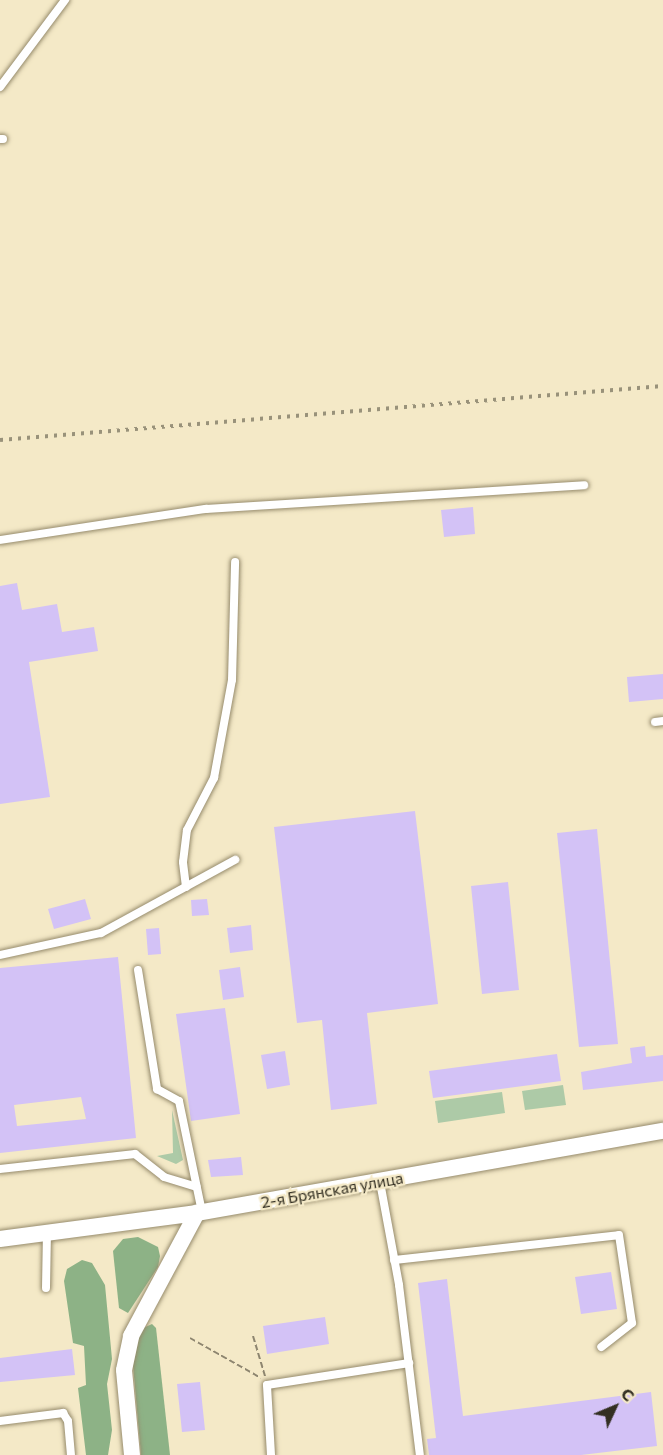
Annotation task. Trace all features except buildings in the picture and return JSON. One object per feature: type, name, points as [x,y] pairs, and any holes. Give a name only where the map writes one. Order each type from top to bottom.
[{"type":"street","name":"2-я Брянская улица","points":[[0,1239],[199,1212],[663,1131]]},
{"type":"street","points":[[132,1455],[124,1370],[130,1336],[199,1212]]},
{"type":"lane","points":[[0,87],[65,0]]},
{"type":"lane","points":[[0,540],[206,508],[584,485]]},
{"type":"lane","points":[[186,887],[183,862],[187,830],[214,778],[232,680],[235,562]]},
{"type":"lane","points":[[0,955],[101,933],[235,860]]},
{"type":"lane","points":[[138,970],[157,1089],[179,1101],[197,1187],[199,1212]]},
{"type":"lane","points":[[0,1169],[135,1154],[164,1177],[197,1187]]},
{"type":"lane","points":[[380,1182],[394,1260],[420,1455]]},
{"type":"lane","points":[[46,1288],[47,1231]]},
{"type":"lane","points":[[394,1260],[619,1234],[632,1323],[601,1347]]},
{"type":"lane","points":[[271,1455],[267,1385],[409,1363]]},
{"type":"lane","points":[[0,1421],[63,1413],[68,1420],[71,1455]]},
{"type":"path","points":[[253,1336],[267,1385]]},
{"type":"path","points":[[190,1338],[253,1371],[267,1385]]},
{"type":"green space","points":[[563,1085],[566,1105],[525,1110],[522,1091]]},
{"type":"green space","points":[[502,1092],[505,1113],[438,1123],[435,1101]]},
{"type":"green space","points":[[172,1110],[183,1160],[176,1164],[157,1156],[173,1153]]},
{"type":"green space","points":[[138,1237],[158,1247],[160,1256],[158,1267],[128,1313],[119,1308],[113,1251],[123,1239]]},
{"type":"green space","points":[[82,1260],[92,1263],[105,1285],[112,1359],[107,1384],[112,1430],[108,1455],[86,1455],[78,1388],[86,1385],[84,1346],[73,1343],[64,1281],[67,1269]]},
{"type":"green space","points":[[152,1324],[156,1328],[170,1455],[141,1455],[133,1365],[141,1329]]},
{"type":"railway","points":[[0,440],[663,386]]}]
